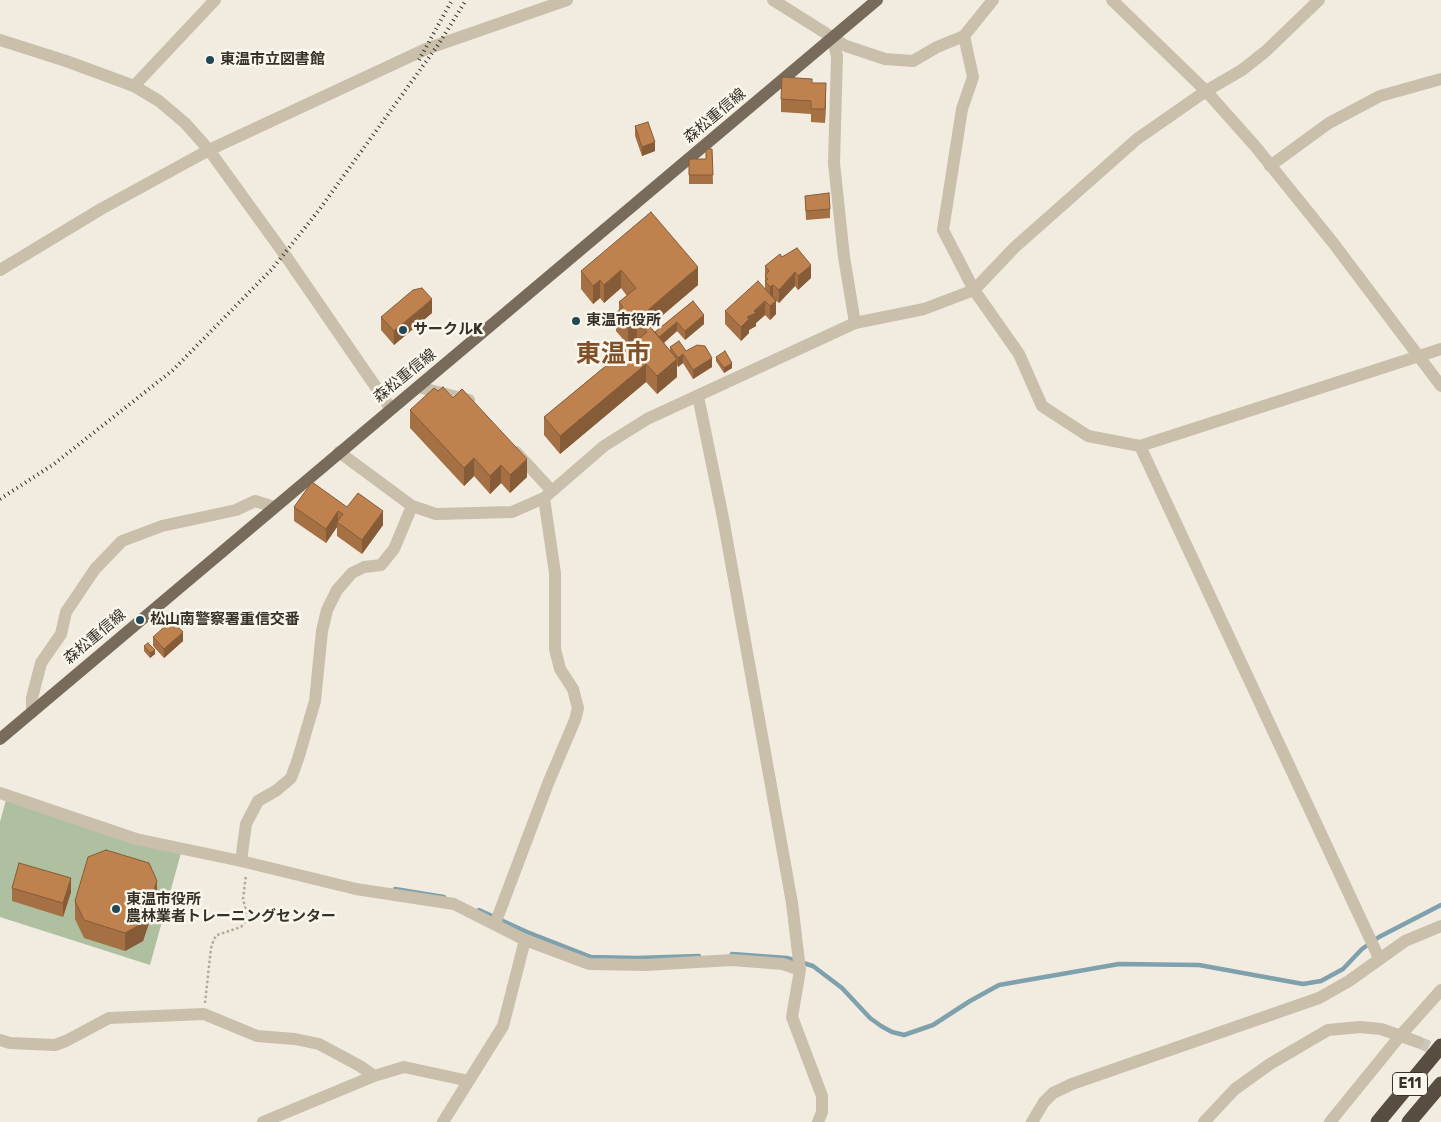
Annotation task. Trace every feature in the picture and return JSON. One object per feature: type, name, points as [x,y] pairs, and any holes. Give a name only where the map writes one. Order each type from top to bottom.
[{"type":"highway","name":"E11","points":[[1378,1122],[1441,1046]]},
{"type":"highway","name":"E11","points":[[1409,1122],[1441,1084]]},
{"type":"main road","name":"森松重信線","points":[[0,739],[877,0]]},
{"type":"street","points":[[134,86],[215,0]]},
{"type":"street","points":[[0,270],[101,209],[209,150],[426,49],[567,0]]},
{"type":"street","points":[[773,0],[846,46],[885,59],[913,61],[938,47],[964,36],[993,0]]},
{"type":"street","points":[[1112,0],[1206,91],[1270,166],[1334,244],[1441,386]]},
{"type":"street","points":[[339,452],[412,506],[436,514],[512,512],[548,495],[604,446],[647,419],[855,323],[924,309],[974,290],[1015,247],[1137,140],[1206,91],[1242,70],[1266,51],[1319,0]]},
{"type":"street","points":[[964,36],[973,77],[962,109],[943,230],[974,290],[1019,354],[1042,406],[1088,436],[1140,446],[1441,349]]},
{"type":"street","points":[[832,38],[836,56],[834,163],[844,257],[855,323]]},
{"type":"street","points":[[0,40],[66,61],[134,86],[159,101],[185,123],[209,150],[392,409]]},
{"type":"street","points":[[1270,166],[1329,123],[1380,96],[1441,79]]},
{"type":"street","points":[[418,387],[468,399],[474,406]]},
{"type":"street","points":[[698,396],[767,758],[792,903],[800,970],[792,1017],[822,1096],[822,1112],[818,1122]]},
{"type":"street","points":[[495,924],[548,781],[576,720],[578,708],[575,693],[560,669],[555,649],[554,573],[548,495],[507,442]]},
{"type":"street","points":[[1140,446],[1379,958]]},
{"type":"street","points":[[32,712],[32,698],[41,662],[61,634],[66,612],[95,569],[122,541],[162,526],[236,510],[255,501],[274,507]]},
{"type":"street","points":[[245,862],[246,824],[258,802],[291,778],[298,759],[315,701],[322,631],[327,610],[337,590],[352,573],[364,567],[381,564],[394,550],[412,506]]},
{"type":"street","points":[[0,793],[136,839],[245,862],[356,889],[454,904],[526,940],[590,964],[645,965],[732,960],[783,964],[800,970]]},
{"type":"street","points":[[1032,1122],[1044,1102],[1053,1093],[1072,1084],[1319,998],[1349,981],[1405,941],[1441,926]]},
{"type":"street","points":[[443,1122],[503,1026],[526,940]]},
{"type":"street","points":[[1330,1122],[1400,1036],[1441,990]]},
{"type":"street","points":[[0,1040],[10,1043],[55,1045],[109,1018],[204,1014],[257,1036],[295,1039],[319,1044],[374,1076]]},
{"type":"street","points":[[1204,1122],[1235,1089],[1270,1064],[1328,1030],[1360,1026],[1381,1029],[1418,1042]]},
{"type":"street","points":[[263,1122],[374,1076],[404,1067],[469,1081]]},
{"type":"path","points":[[204,1014],[210,948],[214,939],[217,935],[241,927],[245,922],[247,914],[244,898],[245,862]]},
{"type":"green space","points":[[6,800],[181,853],[150,965],[0,917],[0,822]]},
{"type":"building","points":[[782,77],[812,79],[812,83],[826,83],[825,109],[811,109],[811,101],[781,99]]},
{"type":"building","points":[[648,122],[655,142],[642,147],[635,126]]},
{"type":"building","points":[[706,149],[712,149],[713,175],[689,175],[689,159],[706,159]]},
{"type":"building","points":[[829,193],[830,209],[806,211],[805,196]]},
{"type":"building","points":[[651,212],[698,267],[641,316],[677,359],[657,376],[646,364],[560,436],[544,417],[647,332],[637,320],[628,327],[616,313],[623,307],[619,302],[636,288],[621,270],[604,285],[600,280],[593,286],[581,271]]},
{"type":"building","points":[[797,248],[811,265],[798,276],[795,272],[779,290],[773,285],[770,287],[765,281],[768,279],[765,276],[769,271],[765,266],[780,254],[782,257]]},
{"type":"building","points":[[758,281],[776,301],[770,306],[765,301],[754,311],[756,313],[747,317],[749,319],[741,327],[725,311]]},
{"type":"building","points":[[422,288],[432,299],[394,331],[381,317],[413,290]]},
{"type":"building","points":[[693,301],[704,315],[685,331],[677,322],[659,337],[655,332]]},
{"type":"building","points":[[679,341],[686,351],[697,345],[705,346],[712,358],[693,370],[683,354],[678,358],[670,347]]},
{"type":"building","points":[[725,351],[732,363],[724,368],[716,357]]},
{"type":"building","points":[[443,387],[453,398],[462,389],[527,459],[510,475],[501,465],[490,476],[474,458],[464,468],[410,410],[434,388],[438,391]]},
{"type":"building","points":[[312,482],[347,507],[358,493],[383,511],[362,540],[337,522],[343,514],[338,511],[326,529],[294,507]]},
{"type":"building","points":[[172,620],[183,632],[164,649],[153,637]]},
{"type":"building","points":[[148,643],[155,650],[150,653],[144,646]]},
{"type":"building","name":"東温市役所 農林業者トレーニングセンター","points":[[106,850],[149,863],[157,881],[143,923],[125,933],[84,920],[75,901],[88,857]]},
{"type":"building","points":[[19,863],[71,878],[63,903],[12,888]]},
{"type":"waterway","points":[[395,889],[444,897]]},
{"type":"waterway","points":[[732,954],[787,958],[813,966],[842,988],[870,1018],[892,1032],[904,1035],[933,1025],[999,985],[1119,964],[1199,965],[1303,984],[1321,981],[1343,969],[1362,949],[1379,937],[1441,905]]},
{"type":"waterway","points":[[479,910],[527,932],[591,957],[699,956]]},
{"type":"tunnel","points":[[1418,1042],[1441,1052]]},
{"type":"railway","points":[[419,60],[452,0]]},
{"type":"railway","points":[[0,499],[54,464],[173,370],[272,269],[319,210],[438,45],[466,0]]},
{"type":"place","name":"東温市立図書館","points":[[210,60]]},
{"type":"place","name":"東温市役所","points":[[576,321]]},
{"type":"place","name":"サークルK","points":[[403,330]]},
{"type":"place","name":"松山南警察署重信交番","points":[[140,620]]},
{"type":"place","name":"東温市役所 農林業者トレーニングセンター","points":[[116,909]]},
{"type":"district","name":"東温市","points":[[613,355]]}]
